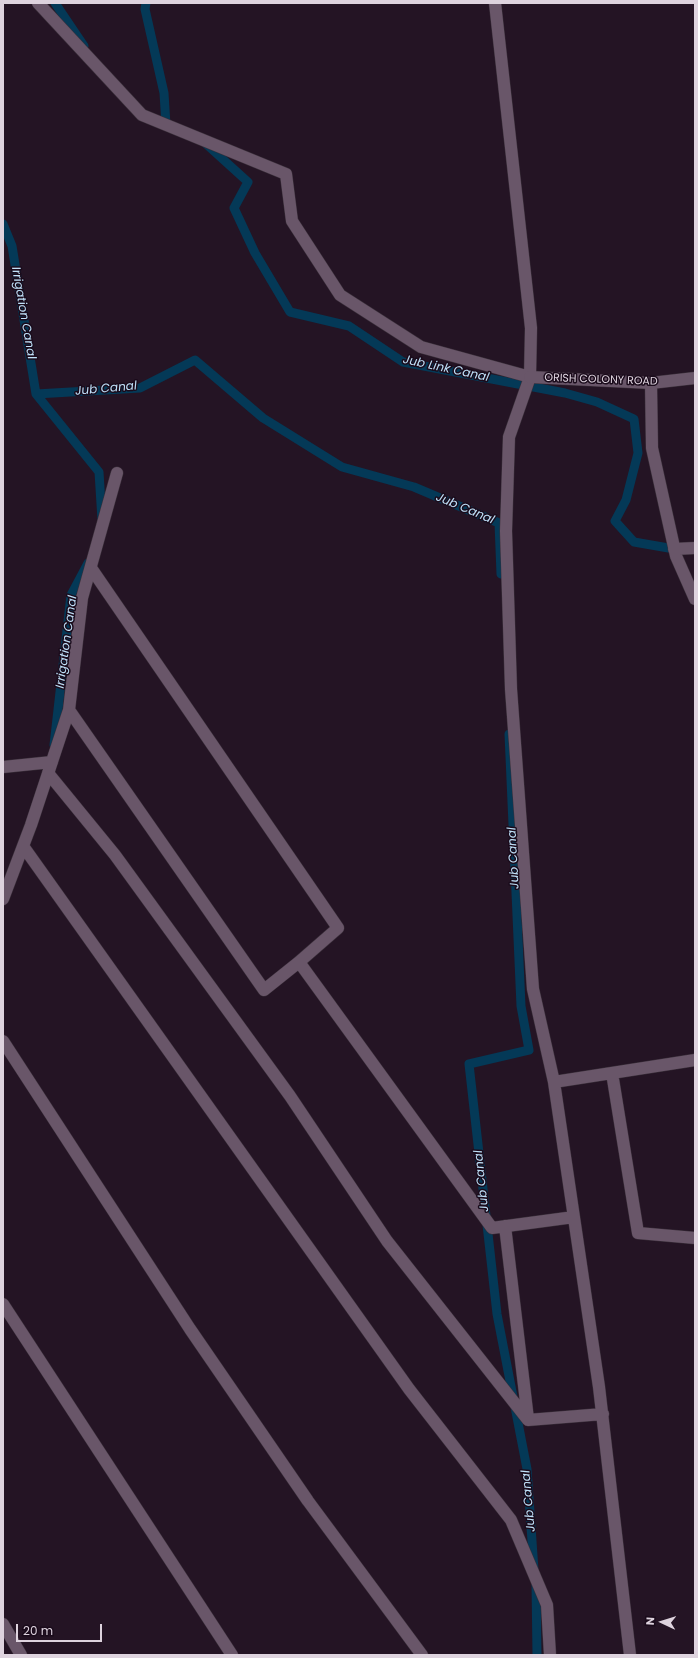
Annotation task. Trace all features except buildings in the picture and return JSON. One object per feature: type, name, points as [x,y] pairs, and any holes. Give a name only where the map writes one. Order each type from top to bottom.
[{"type":"street","name":"ORISH COLONY ROAD","points":[[38,3],[142,115],[286,174],[292,221],[340,296],[421,347],[530,377],[651,383],[695,378]]},
{"type":"street","points":[[495,3],[531,328],[530,377],[509,437],[506,531],[511,681],[533,989],[554,1082],[574,1217],[602,1414],[630,1655]]},
{"type":"street","points":[[651,383],[652,448],[674,549],[695,599]]},
{"type":"street","points":[[3,899],[23,846],[69,710],[82,598],[117,473]]},
{"type":"street","points":[[674,549],[695,548]]},
{"type":"street","points":[[69,710],[264,990],[338,928],[91,568]]},
{"type":"street","points":[[3,767],[50,767]]},
{"type":"street","points":[[50,767],[290,1096],[387,1241],[528,1420]]},
{"type":"street","points":[[23,846],[409,1389],[511,1520],[547,1605],[550,1655]]},
{"type":"street","points":[[299,962],[492,1228],[574,1217]]},
{"type":"street","points":[[3,1041],[190,1329],[308,1501],[422,1655]]},
{"type":"street","points":[[554,1082],[695,1060]]},
{"type":"street","points":[[612,1073],[638,1232],[695,1238]]},
{"type":"street","points":[[505,1226],[528,1420]]},
{"type":"street","points":[[3,1304],[232,1655]]},
{"type":"street","points":[[528,1420],[602,1414]]},
{"type":"street","points":[[3,1624],[21,1655]]},
{"type":"waterway","name":"Jub Link Canal","points":[[55,3],[84,46]]},
{"type":"waterway","name":"Jub Link Canal","points":[[146,3],[145,9],[164,93],[166,125]]},
{"type":"waterway","name":"Jub Link Canal","points":[[205,143],[248,182],[234,208],[255,253],[290,312],[349,326],[403,362],[565,393],[597,402],[634,419],[638,453],[626,500],[615,521],[634,542],[680,550]]},
{"type":"waterway","name":"Irrigation Canal","points":[[3,224],[12,246],[36,394],[99,472],[102,520]]},
{"type":"waterway","name":"Jub Canal","points":[[36,394],[140,388],[195,360],[263,418],[342,467],[414,487],[499,523],[501,574]]},
{"type":"waterway","name":"Irrigation Canal","points":[[54,745],[71,595],[88,563]]},
{"type":"waterway","name":"Jub Canal","points":[[509,734],[521,1006],[529,1050],[469,1064],[497,1314],[527,1469],[534,1570]]},
{"type":"waterway","name":"Jub Canal","points":[[536,1584],[537,1655]]}]
